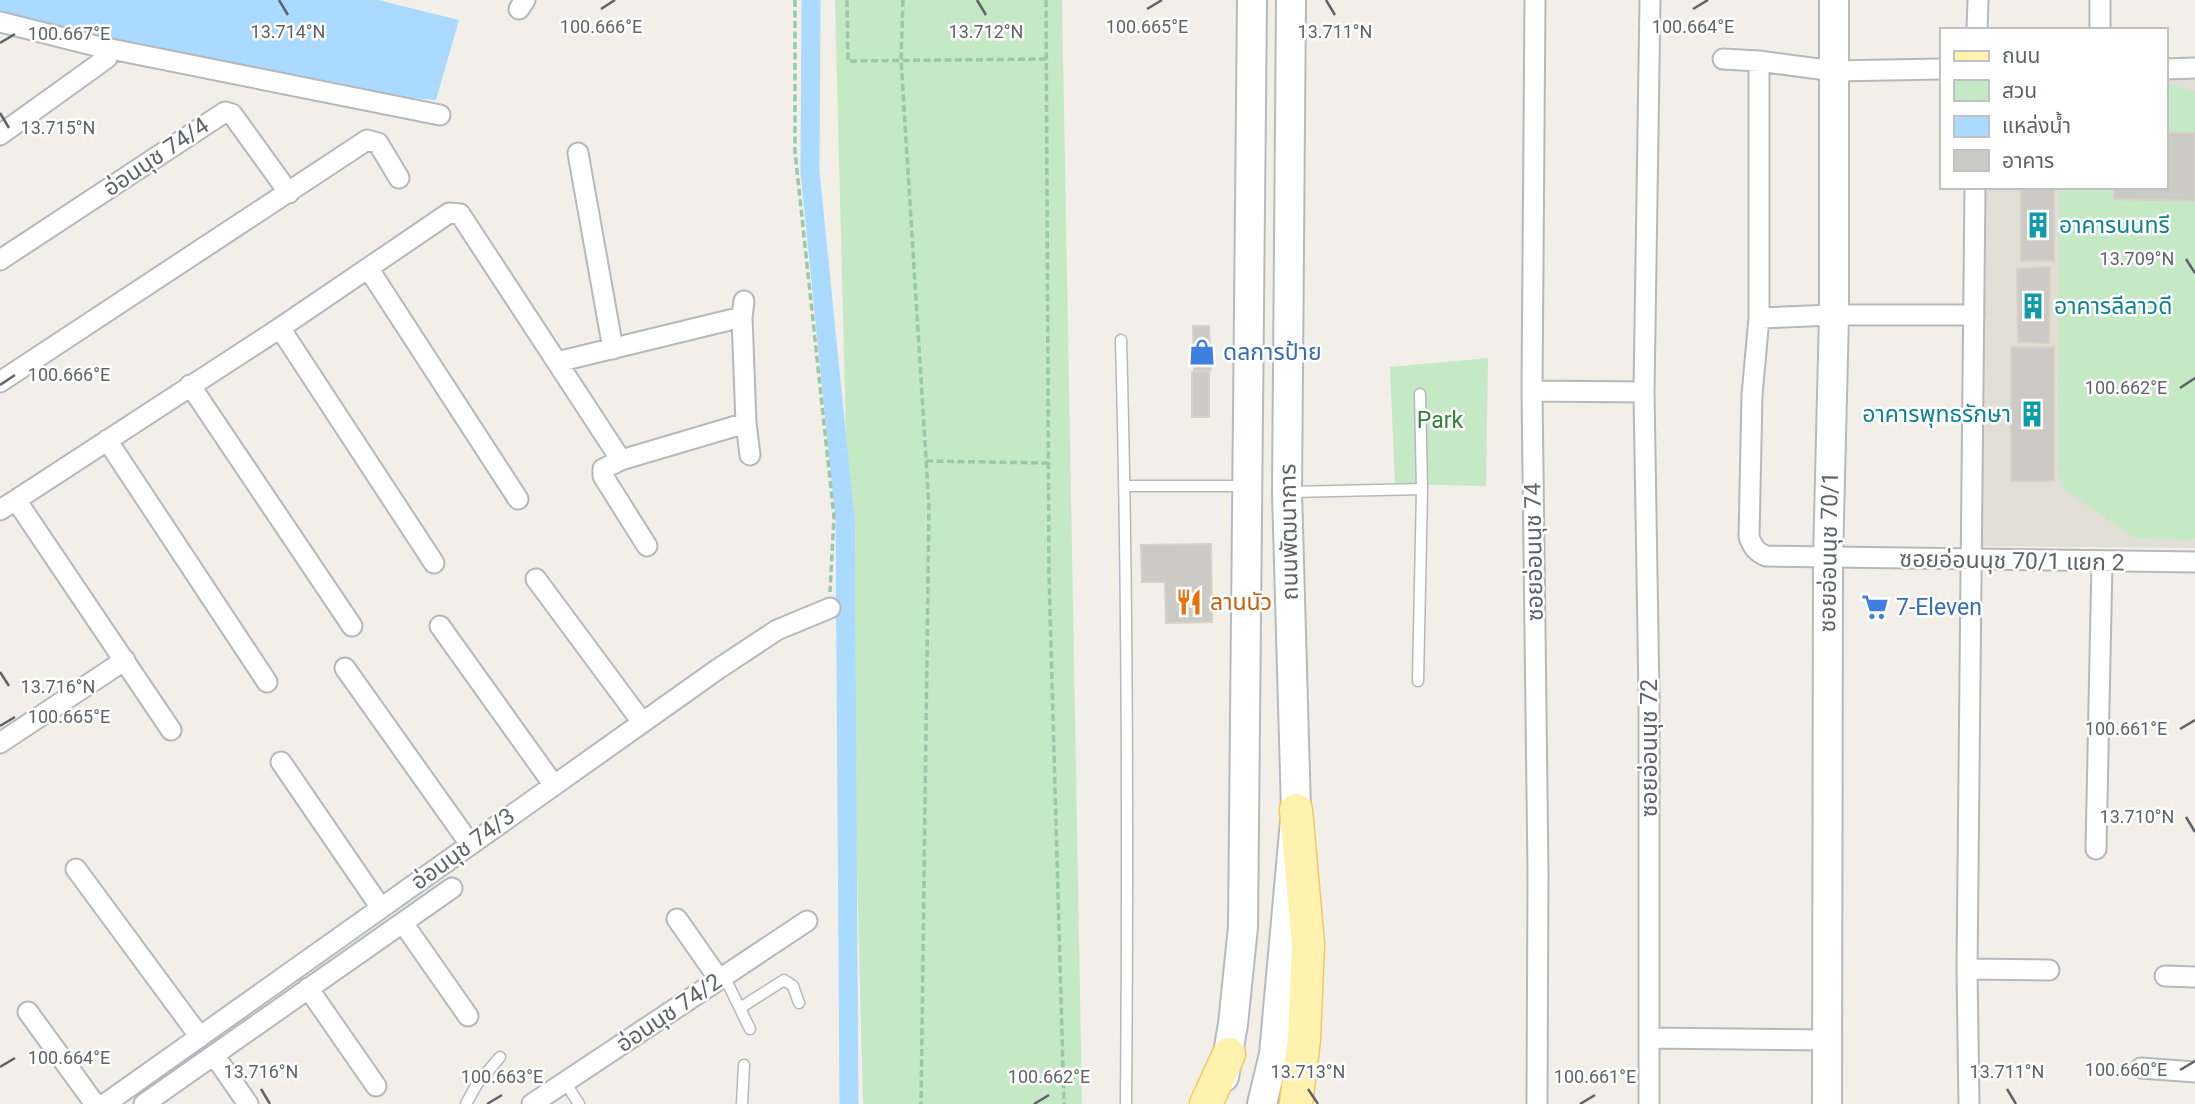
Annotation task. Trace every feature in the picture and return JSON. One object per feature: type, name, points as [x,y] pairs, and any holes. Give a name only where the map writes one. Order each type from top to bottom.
[{"type":"main road","name":"ถนนพัฒนาการ","points":[[1218,1104],[1229,1054],[1242,927],[1252,0]]},
{"type":"main road","name":"ถนนพัฒนาการ","points":[[1262,1104],[1274,1054],[1296,810],[1287,492],[1291,0]]},
{"type":"main road","name":"ซอยอ่อนนุช 70/1","points":[[1827,1104],[1828,559],[1833,315],[1834,0]]},
{"type":"main road","points":[[1296,810],[1308,944],[1304,1039],[1296,1104]]},
{"type":"main road","points":[[1206,1104],[1229,1054]]},
{"type":"street","name":"ซอยอ่อนนุช 74","points":[[1535,0],[1532,391],[1538,872],[1537,1104]]},
{"type":"street","name":"ซอยอ่อนนุช 72","points":[[1649,1104],[1649,697],[1644,392],[1650,0]]},
{"type":"street","points":[[1977,28],[1978,0]]},
{"type":"street","points":[[2100,0],[2100,28]]},
{"type":"street","points":[[0,22],[96,46],[440,114]]},
{"type":"street","points":[[0,135],[107,58]]},
{"type":"street","points":[[1723,59],[1834,71],[1940,69]]},
{"type":"street","name":"ซอยอ่อนนุช 70/1 แยก 2","points":[[1759,61],[1759,318],[1752,396],[1749,537],[1752,546],[1766,556],[1828,559],[2195,562]]},
{"type":"street","points":[[2167,69],[2195,68]]},
{"type":"street","name":"อ่อนนุช 74/4","points":[[0,260],[225,113],[232,114],[244,128],[289,193]]},
{"type":"street","points":[[0,382],[368,140],[378,144],[398,177]]},
{"type":"street","points":[[579,153],[613,349]]},
{"type":"street","points":[[1969,1104],[1967,969],[1975,189]]},
{"type":"street","points":[[171,730],[124,660],[8,505],[280,328],[449,213],[460,214],[621,460]]},
{"type":"street","points":[[368,268],[518,499]]},
{"type":"street","points":[[557,362],[613,349],[743,309],[746,423],[750,455]]},
{"type":"street","points":[[1759,318],[1833,315],[1974,316]]},
{"type":"street","points":[[280,328],[434,563]]},
{"type":"street","points":[[190,385],[352,626]]},
{"type":"street","points":[[1532,391],[1644,392]]},
{"type":"street","points":[[647,546],[603,476],[603,469],[621,460],[746,423]]},
{"type":"street","points":[[107,440],[267,682]]},
{"type":"street","points":[[2096,849],[2102,562]]},
{"type":"street","points":[[536,579],[642,722]]},
{"type":"street","name":"อ่อนนุช 74/3","points":[[105,1104],[642,722],[777,630],[830,608]]},
{"type":"street","points":[[440,626],[554,783]]},
{"type":"street","points":[[0,743],[124,660]]},
{"type":"street","points":[[345,668],[470,844]]},
{"type":"street","points":[[281,762],[381,908]]},
{"type":"street","points":[[76,869],[200,1037]]},
{"type":"street","points":[[144,1104],[453,888]]},
{"type":"street","points":[[677,919],[722,978]]},
{"type":"street","name":"อ่อนนุช 74/2","points":[[532,1104],[807,921]]},
{"type":"street","points":[[403,923],[468,1016]]},
{"type":"street","points":[[1967,969],[2049,970]]},
{"type":"street","points":[[2165,976],[2195,977]]},
{"type":"street","points":[[309,988],[376,1086]]},
{"type":"street","points":[[28,1012],[96,1104]]},
{"type":"street","points":[[1649,1038],[1827,1040]]},
{"type":"street","points":[[214,1055],[248,1104]]},
{"type":"street","points":[[2141,1068],[2195,1072]]},
{"type":"lane","points":[[1121,340],[1128,868],[1126,1104]]},
{"type":"lane","points":[[1418,681],[1422,489],[1420,394]]},
{"type":"lane","points":[[1125,486],[1247,485]]},
{"type":"lane","points":[[1287,492],[1422,489]]},
{"type":"lane","points":[[722,978],[750,1030]]},
{"type":"lane","points":[[740,1008],[784,979],[793,986],[799,1003]]},
{"type":"lane","points":[[466,1104],[477,1084],[500,1057]]},
{"type":"lane","points":[[743,1104],[744,1065]]},
{"type":"lane","points":[[565,1082],[579,1104]]},
{"type":"path","points":[[795,0],[795,152],[834,517],[830,608]]},
{"type":"path","points":[[847,0],[848,61],[1046,59]]},
{"type":"path","points":[[903,0],[901,60],[929,506],[921,1104]]},
{"type":"path","points":[[1045,0],[1048,576],[1064,1104]]},
{"type":"path","points":[[926,461],[1048,463]]},
{"type":"shaded area","points":[[2167,78],[2195,78],[2195,548],[1981,546],[1983,189],[2167,189]]},
{"type":"green space","points":[[835,0],[1062,0],[1082,1104],[863,1104]]},
{"type":"green space","points":[[2167,85],[2195,92],[2195,538],[2134,538],[2065,490],[2058,476],[2059,189],[2167,189]]},
{"type":"green space","name":"Park","points":[[1488,358],[1486,486],[1395,484],[1390,367]]},
{"type":"water","points":[[0,0],[378,0],[459,20],[436,100],[333,92],[0,13]]},
{"type":"building","points":[[2167,133],[2195,133],[2195,201],[2114,199],[2114,189],[2167,189]]},
{"type":"building","name":"อาคารนนทรี","points":[[2021,189],[2054,189],[2054,261],[2021,261]]},
{"type":"building","name":"อาคารลีลาวดี","points":[[2050,267],[2049,343],[2018,342],[2017,269]]},
{"type":"building","name":"ดลการป้าย","points":[[1193,326],[1209,326],[1211,370],[1194,370]]},
{"type":"building","name":"อาคารพุทธรักษา","points":[[2011,347],[2054,347],[2054,481],[2011,481]]},
{"type":"building","points":[[1192,372],[1209,372],[1209,417],[1192,417]]},
{"type":"building","name":"ลานนัว","points":[[1211,544],[1212,622],[1166,623],[1165,582],[1142,582],[1141,545]]},
{"type":"waterway","points":[[811,0],[810,172],[845,520],[849,1104]]},
{"type":"place","name":"อาคารนนทรี","points":[[2038,225]]},
{"type":"place","name":"อาคารลีลาวดี","points":[[2033,306]]},
{"type":"place","name":"ดลการป้าย","points":[[1202,352]]},
{"type":"place","name":"อาคารพุทธรักษา","points":[[2032,414]]},
{"type":"place","name":"ลานนัว","points":[[1189,602]]},
{"type":"place","name":"7-Eleven","points":[[1875,607]]}]
